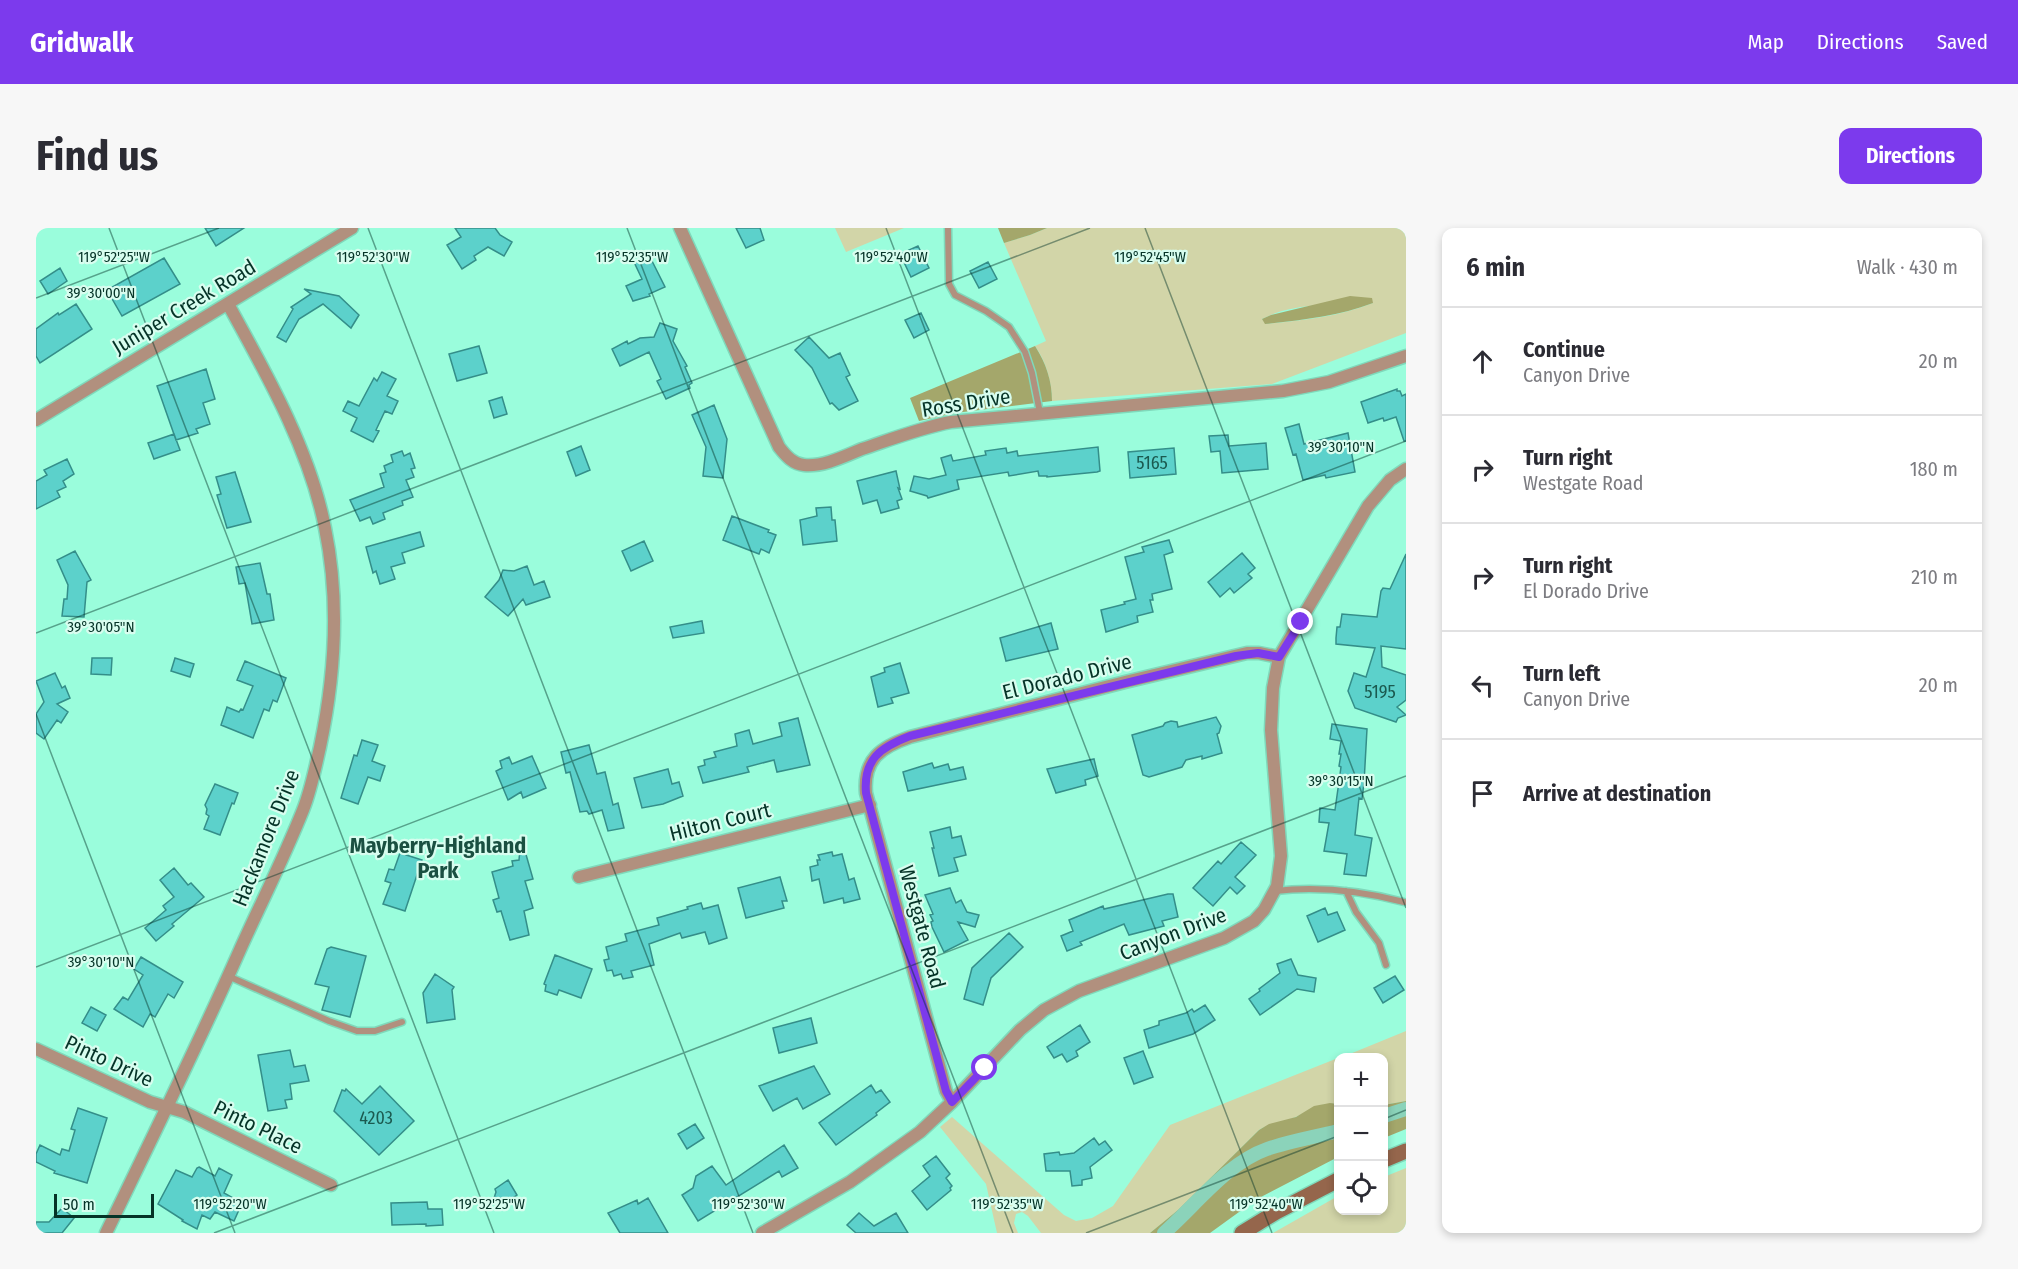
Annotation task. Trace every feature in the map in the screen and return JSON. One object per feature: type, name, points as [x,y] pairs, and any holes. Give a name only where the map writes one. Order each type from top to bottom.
[{"type":"main road","points":[[1388,1158],[1406,1151]]},
{"type":"main road","points":[[1242,1233],[1276,1212],[1334,1182]]},
{"type":"street","name":"Juniper Creek Road","points":[[36,420],[352,228]]},
{"type":"street","name":"Ross Drive","points":[[680,228],[773,436],[787,457],[795,463],[815,465],[906,434],[951,422],[1283,391],[1329,382],[1406,356]]},
{"type":"street","name":"Hackamore Drive","points":[[106,1233],[228,976],[303,810],[310,788],[329,696],[334,592],[325,526],[311,480],[268,377],[228,304]]},
{"type":"street","name":"Canyon Drive","points":[[762,1233],[874,1166],[920,1132],[952,1102],[1020,1030],[1044,1010],[1079,991],[1224,938],[1254,921],[1264,910],[1275,891],[1281,856],[1271,730],[1273,688],[1279,657],[1368,506],[1390,480],[1406,469]]},
{"type":"street","name":"El Dorado Drive","points":[[871,760],[886,747],[910,736],[1247,653],[1279,657]]},
{"type":"street","name":"Westgate Road","points":[[871,760],[865,783],[870,805],[946,1091],[952,1102]]},
{"type":"street","name":"Hilton Court","points":[[579,877],[870,805]]},
{"type":"street","name":"Pinto Drive","points":[[36,1049],[150,1102],[167,1106]]},
{"type":"street","name":"Pinto Place","points":[[167,1106],[184,1112],[331,1185]]},
{"type":"lane","points":[[948,228],[949,284],[955,294],[1009,327],[1029,362],[1040,413]]},
{"type":"lane","points":[[1275,891],[1302,888],[1346,891],[1378,895],[1404,902]]},
{"type":"lane","points":[[1346,891],[1356,912],[1379,942],[1386,965]]},
{"type":"lane","points":[[228,976],[357,1031],[375,1031],[402,1022]]},
{"type":"green space","points":[[835,228],[904,228],[846,252]]},
{"type":"green space","points":[[998,228],[1047,228],[1004,243]]},
{"type":"green space","points":[[1047,228],[1406,228],[1406,333],[1272,384],[1052,401],[1048,372],[1035,346],[1046,341],[1004,243]],"holes":[[[1373,303],[1334,315],[1293,321],[1266,324],[1262,319],[1302,307]]]},
{"type":"green space","points":[[1350,296],[1372,298],[1373,303],[1306,319],[1265,324],[1262,319],[1271,315]]},
{"type":"green space","points":[[1035,346],[1048,372],[1052,401],[955,413],[919,421],[910,398]]},
{"type":"green space","points":[[1406,1031],[1406,1101],[1388,1104],[1388,1053],[1352,1053]]},
{"type":"green space","points":[[1334,1060],[1334,1104],[1317,1107],[1259,1130],[1178,1210],[1150,1233],[1041,1233],[1022,1212],[1016,1214],[1014,1223],[1018,1233],[997,1233],[986,1184],[940,1127],[952,1117],[1064,1215],[1076,1221],[1092,1218],[1113,1206],[1170,1125]]},
{"type":"green space","points":[[1406,1101],[1406,1129],[1388,1136],[1388,1107],[1388,1104]]},
{"type":"green space","points":[[1334,1104],[1334,1159],[1257,1199],[1210,1233],[1150,1233],[1178,1210],[1259,1130],[1269,1124],[1296,1117],[1314,1106]]},
{"type":"green space","points":[[1406,1168],[1406,1233],[1273,1233],[1334,1198],[1334,1215],[1388,1215],[1388,1175]]},
{"type":"building","points":[[205,228],[244,228],[216,246]]},
{"type":"building","points":[[455,228],[495,228],[500,235],[512,242],[504,256],[488,247],[474,256],[476,260],[462,269],[447,245],[461,237]]},
{"type":"building","points":[[736,228],[760,228],[764,240],[746,248]]},
{"type":"building","points":[[918,246],[929,268],[911,277],[900,254]]},
{"type":"building","points":[[649,255],[665,287],[649,294],[650,296],[633,301],[626,286],[642,279],[634,262]]},
{"type":"building","points":[[164,258],[180,284],[122,316],[107,290]]},
{"type":"building","points":[[988,262],[997,279],[979,288],[970,271]]},
{"type":"building","points":[[60,268],[67,281],[48,294],[40,281]]},
{"type":"building","points":[[304,289],[339,296],[359,315],[351,328],[323,304],[299,319],[286,342],[277,337],[293,309],[291,307],[311,294]]},
{"type":"building","points":[[76,304],[92,329],[40,363],[36,356],[36,329],[58,313],[59,315]]},
{"type":"building","points":[[921,313],[929,330],[914,338],[905,320]]},
{"type":"building","points":[[660,323],[677,329],[673,341],[687,366],[685,367],[692,383],[689,385],[690,388],[666,399],[657,381],[661,379],[649,352],[620,366],[612,349],[627,341],[628,344],[640,338],[654,337]]},
{"type":"building","points":[[809,337],[829,358],[840,353],[850,375],[846,377],[858,401],[839,410],[832,403],[830,404],[812,368],[795,350]]},
{"type":"building","points":[[479,346],[487,373],[457,381],[449,354]]},
{"type":"building","points":[[206,369],[215,399],[203,403],[210,424],[196,429],[198,433],[176,440],[157,386]]},
{"type":"building","points":[[382,372],[396,379],[387,396],[398,401],[392,414],[385,411],[373,442],[351,431],[357,418],[343,411],[348,401],[359,406],[374,378],[377,381]]},
{"type":"building","points":[[1397,389],[1402,396],[1406,394],[1406,441],[1404,441],[1396,417],[1368,423],[1361,402]]},
{"type":"building","points":[[502,397],[507,414],[494,418],[489,401]]},
{"type":"building","points":[[714,405],[727,439],[723,478],[703,476],[706,447],[692,415]]},
{"type":"building","points":[[1299,424],[1304,444],[1348,433],[1355,472],[1303,480],[1296,454],[1293,455],[1285,428]]},
{"type":"building","points":[[174,434],[180,450],[154,459],[148,443]]},
{"type":"building","points":[[1228,435],[1229,446],[1266,443],[1268,469],[1222,473],[1220,451],[1211,452],[1209,436]]},
{"type":"building","points":[[581,446],[590,470],[576,476],[567,452]]},
{"type":"building","points":[[1098,447],[1100,471],[1097,472],[1047,477],[1039,476],[1038,471],[1009,476],[1008,472],[957,480],[959,489],[928,498],[910,491],[914,476],[929,479],[946,475],[941,458],[951,455],[953,461],[986,455],[985,451],[1006,448],[1007,453],[1017,451],[1018,456]]},
{"type":"building","points":[[1174,448],[1176,474],[1130,478],[1128,452]]},
{"type":"building","points":[[402,451],[404,456],[410,453],[415,468],[411,469],[414,477],[406,480],[413,497],[402,501],[403,505],[383,513],[385,519],[373,524],[370,517],[360,521],[350,500],[384,487],[380,474],[386,472],[384,466],[393,462],[391,455]]},
{"type":"building","points":[[67,459],[74,474],[63,481],[66,487],[57,491],[60,497],[36,509],[36,481],[47,475],[44,470]]},
{"type":"building","points":[[896,471],[902,499],[897,501],[899,508],[881,513],[877,500],[863,504],[857,481]]},
{"type":"building","points":[[235,472],[251,522],[227,528],[217,495],[221,494],[216,477]]},
{"type":"building","points":[[831,507],[837,541],[803,545],[800,520],[817,516],[816,508]]},
{"type":"building","points":[[732,516],[769,530],[768,532],[776,535],[769,553],[761,549],[759,554],[723,540]]},
{"type":"building","points":[[420,532],[424,546],[402,553],[405,563],[391,567],[395,579],[380,584],[376,571],[373,573],[366,547]]},
{"type":"building","points":[[1169,540],[1173,552],[1164,555],[1172,589],[1152,594],[1153,600],[1150,600],[1153,612],[1137,616],[1138,622],[1106,632],[1101,610],[1136,599],[1125,557],[1144,552],[1142,547]]},
{"type":"building","points":[[644,541],[653,561],[631,571],[622,551]]},
{"type":"building","points":[[75,551],[91,580],[87,582],[84,617],[62,616],[68,585],[57,560]]},
{"type":"building","points":[[1242,553],[1255,568],[1248,574],[1252,578],[1234,593],[1230,588],[1220,597],[1208,582]]},
{"type":"building","points":[[1406,554],[1406,649],[1381,646],[1382,667],[1406,675],[1406,700],[1397,707],[1406,715],[1398,718],[1396,722],[1355,708],[1348,691],[1354,673],[1366,677],[1375,648],[1336,644],[1336,638],[1342,614],[1377,617],[1381,591],[1383,588],[1390,589]]},
{"type":"building","points":[[260,563],[267,594],[270,594],[274,620],[252,624],[245,583],[239,584],[236,567]]},
{"type":"building","points":[[527,566],[534,585],[544,581],[550,597],[526,605],[523,599],[508,616],[485,597],[499,580],[503,570],[514,571]]},
{"type":"building","points":[[702,621],[704,633],[673,638],[670,627]]},
{"type":"building","points":[[1051,623],[1058,649],[1006,661],[1000,638]]},
{"type":"building","points":[[92,658],[112,658],[111,675],[91,674]]},
{"type":"building","points":[[175,658],[194,664],[190,677],[171,671]]},
{"type":"building","points":[[245,661],[286,678],[277,702],[273,700],[269,711],[264,709],[253,738],[221,725],[227,707],[239,712],[243,710],[253,686],[237,680]]},
{"type":"building","points":[[900,663],[909,693],[891,698],[893,703],[878,707],[871,677],[885,672],[884,668]]},
{"type":"building","points":[[55,673],[62,688],[65,686],[70,698],[57,704],[68,712],[61,723],[57,720],[44,739],[36,733],[36,714],[44,702],[36,681]]},
{"type":"building","points":[[1216,717],[1221,726],[1217,734],[1222,753],[1202,759],[1202,756],[1186,760],[1182,767],[1149,777],[1143,775],[1132,735],[1163,726],[1171,721],[1177,722],[1178,727]]},
{"type":"building","points":[[798,718],[810,765],[777,772],[774,760],[747,767],[749,772],[703,783],[698,767],[705,765],[704,760],[716,757],[714,752],[737,746],[735,734],[749,730],[753,744],[782,736],[779,723]]},
{"type":"building","points":[[1332,724],[1367,729],[1364,783],[1362,799],[1359,798],[1355,835],[1372,838],[1366,876],[1344,874],[1347,854],[1324,851],[1329,823],[1319,822],[1320,808],[1335,810],[1341,767],[1339,766],[1341,754],[1339,754],[1341,741],[1330,739]]},
{"type":"building","points":[[362,740],[378,745],[372,761],[385,766],[380,781],[368,777],[358,804],[341,798],[354,755],[357,756]]},
{"type":"building","points":[[589,745],[597,774],[605,772],[613,805],[618,803],[624,828],[608,831],[602,810],[589,814],[587,811],[580,812],[570,772],[566,773],[561,752]]},
{"type":"building","points":[[532,756],[546,788],[523,798],[521,792],[508,800],[496,771],[502,768],[500,761],[509,757],[512,764]]},
{"type":"building","points":[[1094,759],[1098,776],[1085,780],[1086,785],[1056,793],[1047,769]]},
{"type":"building","points":[[932,763],[934,768],[948,764],[950,770],[963,767],[966,779],[908,791],[903,772]]},
{"type":"building","points":[[668,769],[672,784],[679,782],[683,796],[663,804],[642,808],[634,778]]},
{"type":"building","points":[[215,784],[238,793],[220,835],[204,829],[209,816],[206,814],[205,805]]},
{"type":"building","points":[[950,827],[952,838],[961,836],[966,855],[954,858],[958,871],[939,876],[930,832]]},
{"type":"building","points":[[521,837],[533,879],[525,881],[533,908],[524,911],[529,935],[510,940],[501,911],[497,912],[493,900],[499,898],[492,872],[513,866],[512,861],[519,860]]},
{"type":"building","points":[[1241,842],[1256,855],[1235,877],[1245,886],[1237,894],[1230,887],[1213,906],[1193,888],[1218,861],[1221,864]]},
{"type":"building","points":[[832,852],[833,856],[842,854],[849,880],[854,878],[860,899],[844,903],[843,898],[824,903],[819,879],[812,881],[810,867],[818,865],[817,860],[820,860],[818,855]]},
{"type":"building","points":[[400,853],[422,860],[405,911],[383,904],[391,883],[385,881],[389,869],[394,870]]},
{"type":"building","points":[[174,868],[188,885],[191,883],[204,897],[156,941],[145,928],[166,910],[163,906],[174,897],[160,880]]},
{"type":"building","points":[[780,877],[787,901],[782,901],[784,908],[746,918],[738,888]]},
{"type":"building","points":[[950,888],[956,903],[961,900],[967,912],[979,915],[975,927],[958,922],[968,940],[944,952],[932,927],[931,922],[933,921],[930,915],[933,914],[925,895]]},
{"type":"building","points":[[1173,894],[1178,917],[1162,921],[1164,926],[1129,935],[1124,924],[1080,942],[1082,945],[1067,951],[1061,936],[1073,931],[1069,920],[1103,906],[1104,909]]},
{"type":"building","points":[[701,903],[703,909],[718,905],[727,938],[709,944],[705,932],[682,938],[680,933],[649,944],[654,965],[631,971],[633,977],[623,979],[621,974],[614,976],[612,970],[607,971],[604,960],[609,959],[606,947],[627,941],[625,934],[659,925],[657,918]]},
{"type":"building","points":[[1325,908],[1328,915],[1337,912],[1345,930],[1318,942],[1307,916]]},
{"type":"building","points":[[1009,933],[1023,947],[991,978],[983,1005],[964,999],[972,968]]},
{"type":"building","points":[[331,947],[366,956],[350,1017],[322,1010],[329,987],[315,984],[327,949]]},
{"type":"building","points":[[555,955],[592,969],[581,998],[559,990],[557,995],[545,991],[546,985],[544,984]]},
{"type":"building","points":[[141,957],[183,982],[174,998],[168,994],[155,1017],[150,1014],[143,1027],[114,1009],[123,997],[128,1000],[143,975],[134,969]]},
{"type":"building","points":[[1291,959],[1298,975],[1316,978],[1314,992],[1297,989],[1260,1015],[1249,999],[1280,973],[1277,964]]},
{"type":"building","points":[[435,974],[454,987],[452,990],[455,1019],[427,1023],[423,993]]},
{"type":"building","points":[[1395,976],[1404,990],[1383,1003],[1374,988]]},
{"type":"building","points":[[1205,1005],[1215,1020],[1193,1034],[1149,1048],[1144,1030],[1159,1025],[1159,1021],[1192,1009],[1194,1012]]},
{"type":"building","points":[[91,1007],[106,1015],[97,1031],[82,1023]]},
{"type":"building","points":[[811,1018],[817,1043],[779,1053],[773,1028]]},
{"type":"building","points":[[1080,1025],[1090,1042],[1076,1051],[1078,1056],[1067,1062],[1062,1054],[1054,1058],[1047,1047]]},
{"type":"building","points":[[290,1050],[294,1067],[305,1065],[309,1081],[290,1084],[292,1099],[285,1100],[287,1108],[268,1111],[258,1055]]},
{"type":"building","points":[[1143,1051],[1153,1077],[1134,1084],[1124,1058]]},
{"type":"building","points":[[814,1066],[830,1094],[803,1109],[797,1098],[773,1111],[759,1086]]},
{"type":"building","points":[[871,1085],[876,1093],[881,1090],[890,1102],[876,1113],[877,1115],[836,1145],[819,1123]]},
{"type":"building","points":[[380,1086],[414,1121],[379,1155],[334,1111],[342,1090],[346,1089],[362,1104]]},
{"type":"building","points":[[78,1108],[107,1118],[87,1183],[54,1173],[55,1171],[36,1162],[36,1154],[40,1145],[60,1155],[62,1149],[69,1151],[75,1130],[71,1129]]},
{"type":"building","points":[[695,1124],[704,1138],[687,1149],[678,1134]]},
{"type":"building","points":[[1094,1138],[1099,1145],[1105,1141],[1112,1150],[1090,1167],[1092,1178],[1082,1180],[1082,1185],[1072,1186],[1070,1171],[1046,1171],[1044,1154],[1074,1153]]},
{"type":"building","points":[[784,1145],[798,1168],[782,1177],[779,1171],[698,1221],[682,1195],[693,1188],[696,1176],[712,1166],[726,1185]]},
{"type":"building","points":[[936,1156],[950,1174],[946,1178],[952,1186],[951,1190],[927,1210],[912,1191],[930,1176],[923,1166]]},
{"type":"building","points":[[199,1167],[215,1176],[219,1168],[232,1175],[224,1193],[242,1203],[234,1221],[215,1212],[210,1219],[202,1215],[197,1229],[158,1204],[176,1170],[192,1177]]},
{"type":"building","points":[[508,1180],[517,1195],[504,1204],[501,1198],[494,1198],[495,1189]]},
{"type":"building","points":[[648,1198],[668,1233],[620,1233],[608,1213],[637,1200],[638,1204]]},
{"type":"building","points":[[427,1202],[428,1209],[442,1209],[443,1225],[392,1225],[391,1203]]},
{"type":"building","points":[[62,1208],[74,1218],[62,1233],[36,1233],[36,1222],[49,1222]]},
{"type":"building","points":[[859,1213],[874,1226],[896,1213],[908,1233],[856,1233],[847,1225]]},
{"type":"waterway","points":[[1388,1115],[1406,1109]]},
{"type":"waterway","points":[[1164,1233],[1238,1164],[1267,1149],[1334,1132]]},
{"type":"district","name":"Mayberry-Highland Park","points":[[438,858]]},
{"type":"route","points":[[985,1068],[952,1102],[948,1098],[866,793],[865,783],[871,760],[886,747],[910,736],[1247,653],[1279,657],[1301,622]]}]
